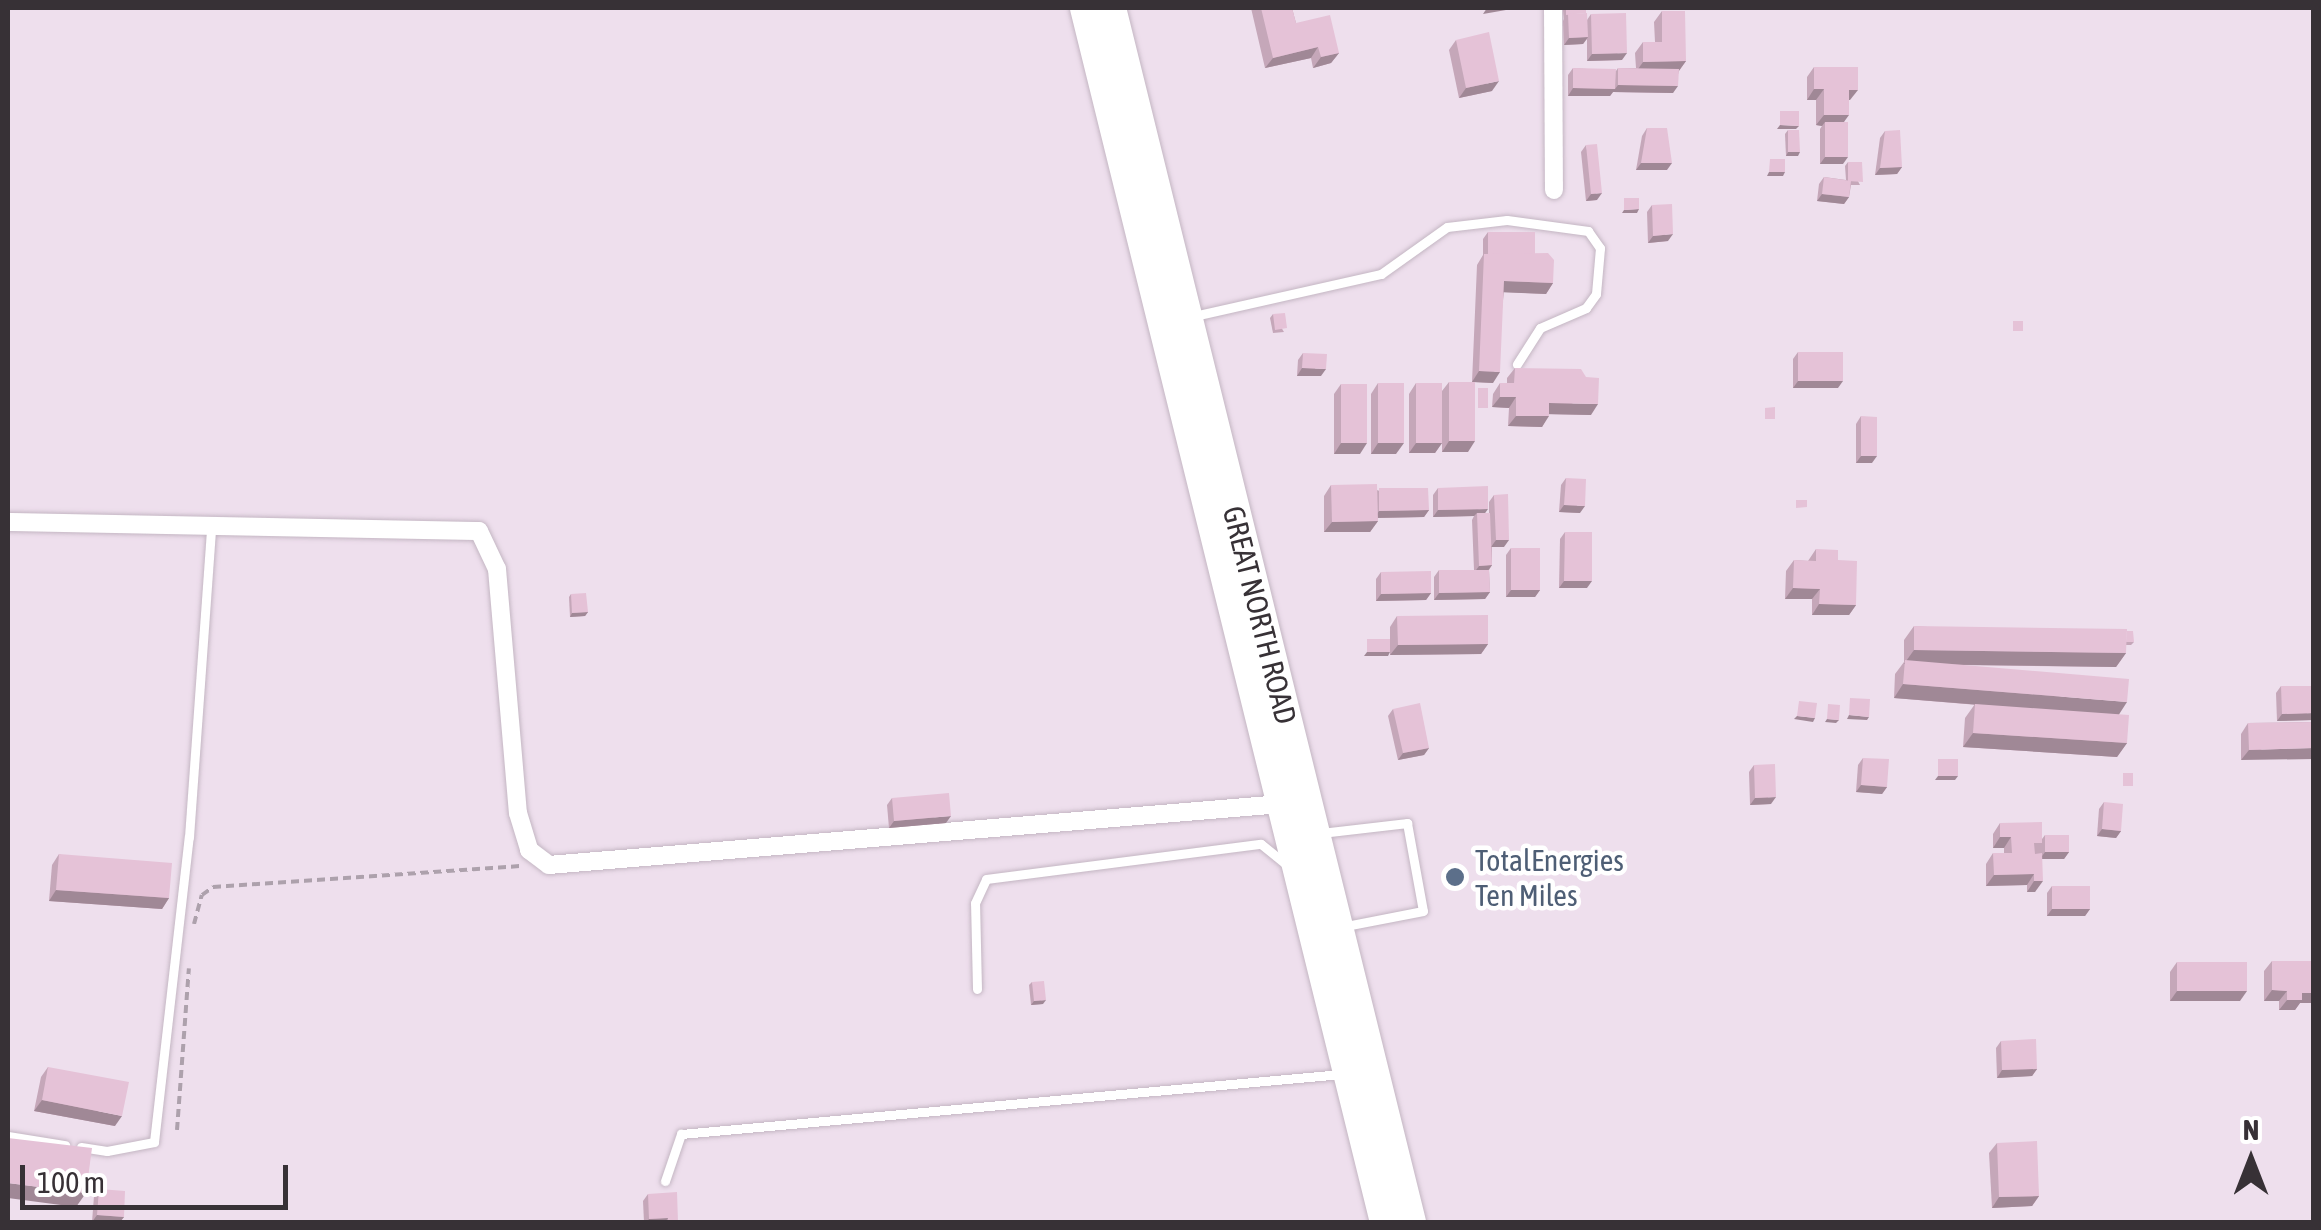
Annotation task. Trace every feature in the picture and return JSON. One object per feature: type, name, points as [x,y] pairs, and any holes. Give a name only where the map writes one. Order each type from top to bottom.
[{"type":"highway","name":"GREAT NORTH ROAD","points":[[1086,8],[1282,804],[1303,836],[1302,882],[1326,929],[1349,1073],[1386,1222]]},
{"type":"highway","name":"GREAT NORTH ROAD","points":[[1110,8],[1186,318],[1303,836],[1410,1222]]},
{"type":"street","points":[[1553,8],[1554,190]]},
{"type":"street","points":[[8,522],[479,530],[497,568],[518,813],[529,850],[549,864],[1282,804]]},
{"type":"lane","points":[[1186,318],[1382,274],[1447,228],[1507,220],[1588,231],[1600,248],[1596,294],[1586,308],[1540,328],[1517,364]]},
{"type":"lane","points":[[8,1136],[106,1151],[154,1142],[189,837],[211,527]]},
{"type":"lane","points":[[1303,836],[1407,823],[1424,910],[1326,929]]},
{"type":"lane","points":[[977,990],[975,903],[986,878],[1260,844],[1302,882]]},
{"type":"lane","points":[[666,1181],[681,1134],[1349,1073]]},
{"type":"path","points":[[192,932],[202,894],[214,887],[549,864]]},
{"type":"path","points":[[176,1130],[190,952]]},
{"type":"building","points":[[1261,8],[1292,8],[1296,23],[1330,15],[1339,53],[1321,57],[1318,47],[1273,58]]},
{"type":"building","points":[[1566,8],[1586,8],[1586,13],[1566,15]]},
{"type":"building","points":[[1662,11],[1685,11],[1686,61],[1643,62],[1643,42],[1662,42]]},
{"type":"building","points":[[1587,13],[1588,37],[1569,38],[1568,14]]},
{"type":"building","points":[[1626,13],[1627,53],[1592,54],[1591,14]]},
{"type":"building","points":[[1489,32],[1499,81],[1466,88],[1456,40]]},
{"type":"building","points":[[1814,67],[1858,67],[1858,90],[1849,90],[1849,115],[1824,115],[1824,89],[1814,89]]},
{"type":"building","points":[[1573,68],[1616,69],[1615,89],[1573,88]]},
{"type":"building","points":[[1618,68],[1679,69],[1678,86],[1618,85]]},
{"type":"building","points":[[1780,111],[1799,111],[1799,126],[1780,125]]},
{"type":"building","points":[[1825,122],[1848,122],[1848,157],[1825,157]]},
{"type":"building","points":[[1647,128],[1667,128],[1672,163],[1641,163]]},
{"type":"building","points":[[1788,130],[1799,130],[1800,152],[1788,152]]},
{"type":"building","points":[[1900,130],[1902,167],[1880,168],[1885,131]]},
{"type":"building","points":[[1597,144],[1602,193],[1591,194],[1586,145]]},
{"type":"building","points":[[1770,159],[1785,159],[1785,172],[1769,172]]},
{"type":"building","points":[[1848,162],[1862,162],[1863,182],[1848,181]]},
{"type":"building","points":[[1824,177],[1851,181],[1849,197],[1822,194]]},
{"type":"building","points":[[1624,198],[1639,198],[1639,209],[1624,210]]},
{"type":"building","points":[[1672,204],[1673,234],[1653,236],[1652,205]]},
{"type":"building","points":[[1488,232],[1535,232],[1535,254],[1488,254]]},
{"type":"building","points":[[1548,253],[1554,260],[1553,283],[1504,281],[1500,372],[1479,371],[1484,254]]},
{"type":"building","points":[[1285,313],[1287,328],[1275,330],[1273,314]]},
{"type":"building","points":[[2013,321],[2023,321],[2023,331],[2013,331]]},
{"type":"building","points":[[1798,352],[1843,352],[1843,381],[1798,381]]},
{"type":"building","points":[[1303,353],[1327,354],[1326,369],[1302,368]]},
{"type":"building","points":[[1515,368],[1581,369],[1586,377],[1599,378],[1598,404],[1549,403],[1549,416],[1516,416],[1516,397],[1500,397],[1500,383],[1514,383]]},
{"type":"building","points":[[1449,382],[1475,382],[1475,441],[1449,441]]},
{"type":"building","points":[[1378,383],[1404,383],[1404,443],[1378,443]]},
{"type":"building","points":[[1416,383],[1442,383],[1442,443],[1416,443]]},
{"type":"building","points":[[1341,384],[1367,384],[1367,443],[1341,443]]},
{"type":"building","points":[[1478,388],[1488,388],[1488,408],[1478,408]]},
{"type":"building","points":[[1775,407],[1775,419],[1765,419],[1765,408]]},
{"type":"building","points":[[1861,416],[1877,417],[1877,456],[1861,456]]},
{"type":"building","points":[[1566,478],[1586,479],[1585,506],[1564,505]]},
{"type":"building","points":[[1377,484],[1378,521],[1332,522],[1331,485]]},
{"type":"building","points":[[1488,486],[1488,509],[1438,510],[1438,488]]},
{"type":"building","points":[[1379,488],[1428,488],[1429,510],[1379,511]]},
{"type":"building","points":[[1508,494],[1509,540],[1496,540],[1494,495]]},
{"type":"building","points":[[1796,500],[1807,500],[1807,507],[1796,508]]},
{"type":"building","points":[[1477,513],[1490,513],[1492,565],[1479,566]]},
{"type":"building","points":[[1565,532],[1592,532],[1592,581],[1564,581]]},
{"type":"building","points":[[1511,548],[1540,548],[1540,590],[1511,590]]},
{"type":"building","points":[[1816,549],[1838,550],[1838,560],[1857,561],[1856,605],[1819,604],[1820,589],[1793,588],[1794,560],[1816,561]]},
{"type":"building","points":[[1439,570],[1489,570],[1490,592],[1439,593]]},
{"type":"building","points":[[1431,571],[1431,593],[1381,594],[1381,572]]},
{"type":"building","points":[[586,593],[588,612],[572,613],[571,594]]},
{"type":"building","points":[[1488,615],[1488,644],[1398,645],[1397,616]]},
{"type":"building","points":[[1914,626],[2127,629],[2126,653],[1914,650]]},
{"type":"building","points":[[2127,631],[2133,631],[2134,642],[2126,642]]},
{"type":"building","points":[[1367,639],[1390,639],[1390,652],[1367,652]]},
{"type":"building","points":[[1905,660],[2129,679],[2127,702],[1903,684]]},
{"type":"building","points":[[2281,686],[2314,686],[2314,713],[2282,714]]},
{"type":"building","points":[[1850,698],[1870,699],[1869,717],[1849,715]]},
{"type":"building","points":[[1799,701],[1817,703],[1815,718],[1797,716]]},
{"type":"building","points":[[1420,703],[1429,748],[1403,753],[1393,709]]},
{"type":"building","points":[[1828,704],[1840,705],[1839,720],[1827,719]]},
{"type":"building","points":[[1975,704],[2129,715],[2127,743],[1973,733]]},
{"type":"building","points":[[2314,722],[2314,748],[2249,750],[2248,723]]},
{"type":"building","points":[[1863,758],[1889,759],[1887,787],[1861,785]]},
{"type":"building","points":[[1938,759],[1958,759],[1958,776],[1938,776]]},
{"type":"building","points":[[1775,764],[1776,797],[1755,798],[1754,765]]},
{"type":"building","points":[[2123,773],[2133,773],[2133,786],[2123,786]]},
{"type":"building","points":[[949,793],[951,816],[894,821],[892,798]]},
{"type":"building","points":[[2104,802],[2123,804],[2121,831],[2102,829]]},
{"type":"building","points":[[2042,822],[2042,843],[2034,843],[2035,854],[2042,853],[2043,881],[2034,881],[2034,874],[1994,875],[1993,853],[2012,853],[2011,837],[2000,837],[2000,823]]},
{"type":"building","points":[[2045,835],[2069,835],[2069,852],[2045,852]]},
{"type":"building","points":[[59,854],[172,863],[169,898],[56,890]]},
{"type":"building","points":[[2052,886],[2090,886],[2090,909],[2052,909]]},
{"type":"building","points":[[2272,961],[2314,961],[2314,993],[2302,993],[2302,1000],[2287,1000],[2287,991],[2272,990]]},
{"type":"building","points":[[2177,962],[2247,962],[2247,991],[2177,991]]},
{"type":"building","points":[[1044,981],[1046,1000],[1034,1001],[1032,982]]},
{"type":"building","points":[[2036,1039],[2037,1069],[2002,1070],[2001,1041]]},
{"type":"building","points":[[48,1067],[129,1082],[122,1116],[42,1100]]},
{"type":"building","points":[[8,1138],[92,1148],[86,1193],[8,1183]]},
{"type":"building","points":[[2037,1141],[2039,1196],[1999,1197],[1997,1143]]},
{"type":"building","points":[[99,1189],[125,1191],[124,1217],[97,1215]]},
{"type":"building","points":[[677,1192],[678,1222],[649,1219],[648,1194]]},
{"type":"place","name":"TotalEnergies Ten Miles","points":[[1455,877]]}]
